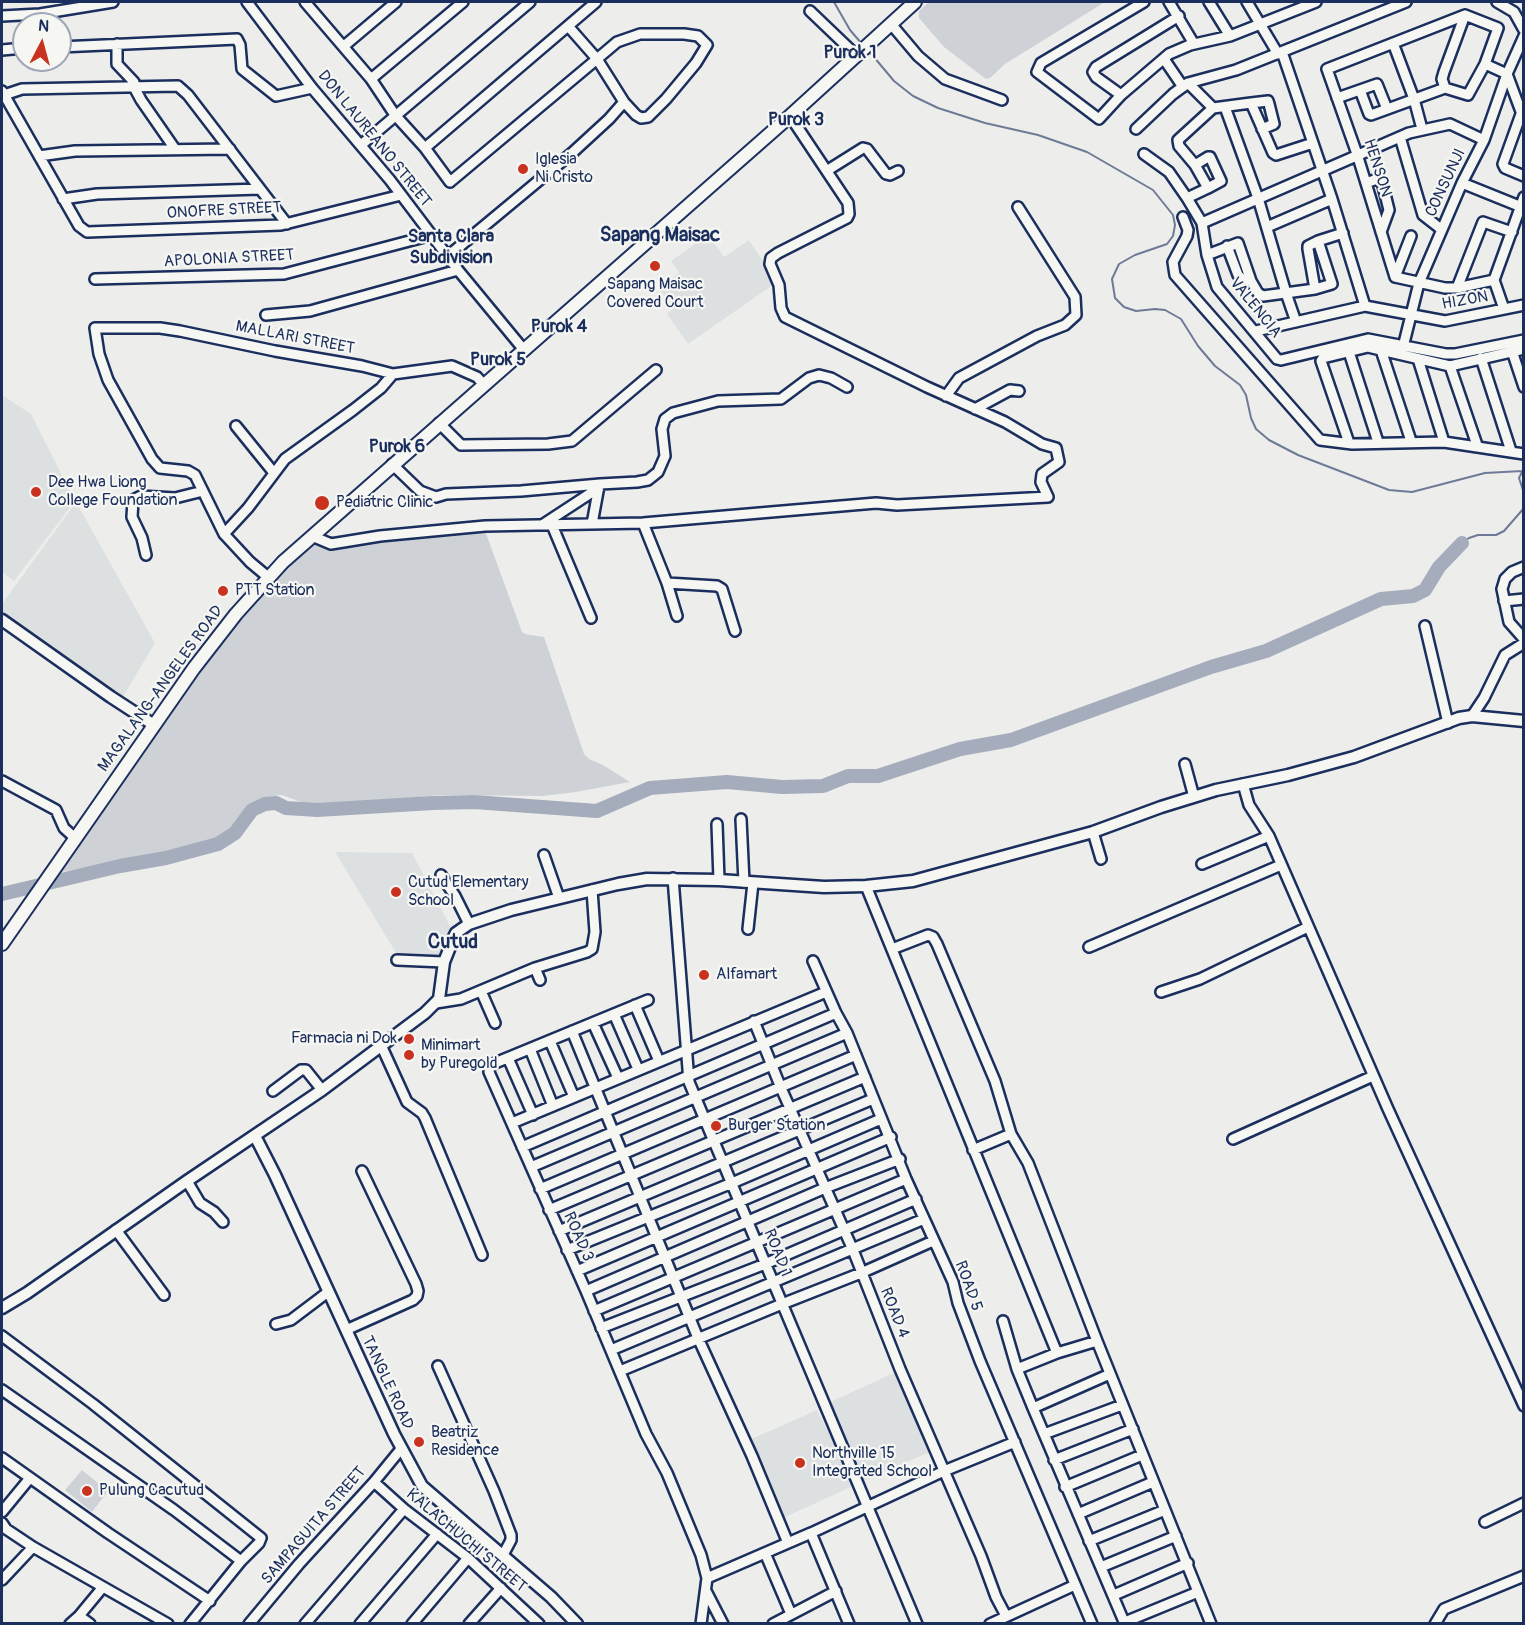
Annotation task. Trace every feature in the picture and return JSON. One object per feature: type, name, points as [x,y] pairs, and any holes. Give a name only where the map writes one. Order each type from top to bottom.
[{"type":"main road","name":"MAGALANG-ANGELES ROAD","points":[[2,944],[200,661],[268,578],[392,464],[790,116],[915,2]]},
{"type":"street","points":[[53,2],[55,12],[110,2]]},
{"type":"street","name":"DON LAUREANO STREET","points":[[247,2],[312,88],[361,145],[458,270],[524,350]]},
{"type":"street","points":[[305,2],[371,79],[395,115],[425,148],[450,182],[597,59],[617,42],[640,34],[691,34],[706,42],[706,50],[666,99],[648,117],[641,118],[624,102],[597,59],[568,26]]},
{"type":"street","points":[[344,46],[396,2]]},
{"type":"street","points":[[371,79],[463,2]]},
{"type":"street","points":[[361,145],[530,2]]},
{"type":"street","points":[[425,148],[596,2]]},
{"type":"street","points":[[1144,2],[1041,63],[1037,72],[1099,118],[1121,95],[1164,58],[1194,44],[1230,36],[1316,2]]},
{"type":"street","points":[[1169,2],[1194,44]]},
{"type":"street","points":[[1209,2],[1230,36]]},
{"type":"street","points":[[1247,2],[1280,53],[1322,169],[1365,306],[1256,332]]},
{"type":"street","points":[[1285,2],[1291,12]]},
{"type":"street","points":[[1136,129],[1173,94],[1186,85],[1236,70],[1406,2]]},
{"type":"street","points":[[1497,2],[1514,12],[1522,24]]},
{"type":"street","points":[[810,11],[857,54]]},
{"type":"street","points":[[1445,88],[1442,80],[1444,72],[1466,15]]},
{"type":"street","points":[[1360,90],[1371,115],[1414,99],[1445,88],[1468,95],[1485,64],[1498,28],[1466,15],[1393,43],[1414,99],[1422,129]]},
{"type":"street","points":[[1121,95],[1096,77],[1093,72],[1096,67],[1179,16]]},
{"type":"street","points":[[891,24],[918,56],[945,79],[1002,100]]},
{"type":"street","name":"CONSUNJI","points":[[1403,346],[1419,283],[1441,229],[1484,140],[1507,74],[1524,36]]},
{"type":"street","points":[[72,46],[237,39],[240,45],[242,69],[276,96],[312,88]]},
{"type":"street","name":"HENSON","points":[[1393,43],[1327,69],[1357,154],[1395,277]]},
{"type":"street","points":[[117,44],[117,64],[134,82],[134,87],[175,149]]},
{"type":"street","points":[[1164,58],[1186,85],[1213,108]]},
{"type":"street","points":[[1485,64],[1507,74],[1522,116],[1503,164],[1505,168],[1524,176]]},
{"type":"street","points":[[1337,98],[1377,84],[1387,109]]},
{"type":"street","points":[[260,189],[97,194],[63,199],[3,93],[22,89],[178,86],[188,95],[287,224]]},
{"type":"street","points":[[1208,188],[1195,165],[1179,146],[1178,140],[1213,108],[1268,101],[1274,124],[1262,129]]},
{"type":"street","points":[[448,256],[572,153],[624,102]]},
{"type":"street","points":[[1251,103],[1273,153],[1276,155],[1313,143]]},
{"type":"street","points":[[1225,107],[1258,198],[1296,322]]},
{"type":"street","points":[[312,536],[331,544],[380,536],[485,526],[643,523],[876,503],[897,505],[1048,497],[1041,482],[1042,474],[1059,462],[1056,448],[1042,444],[1005,422],[946,396],[785,317],[781,308],[779,285],[771,258],[847,218],[849,214],[848,203],[790,116]]},
{"type":"street","points":[[1202,223],[1357,154],[1422,129],[1450,124],[1484,140]]},
{"type":"street","points":[[1400,137],[1423,215],[1441,229]]},
{"type":"street","points":[[828,170],[863,148],[867,149],[886,174],[890,175],[898,171]]},
{"type":"street","points":[[39,156],[75,151],[230,149]]},
{"type":"street","name":"VALENCIA","points":[[1144,154],[1169,172],[1202,223],[1207,255],[1217,287],[1279,360],[1368,339],[1455,354],[1524,340]]},
{"type":"street","points":[[1186,198],[1221,181],[1210,157],[1195,165]]},
{"type":"street","points":[[1366,183],[1377,179],[1382,182],[1389,210],[1381,232]]},
{"type":"street","points":[[1462,183],[1522,208]]},
{"type":"street","name":"ONOFRE STREET","points":[[63,199],[83,230],[91,233],[287,224],[401,195]]},
{"type":"street","points":[[1504,309],[1494,280],[1522,208],[1524,197]]},
{"type":"street","points":[[1267,227],[1332,199]]},
{"type":"street","points":[[946,396],[959,378],[1037,336],[1065,326],[1076,315],[1075,297],[1018,207]]},
{"type":"street","points":[[1183,217],[1188,236],[1173,262],[1175,275],[1320,440],[1349,443],[1444,442],[1477,445],[1524,454]]},
{"type":"street","points":[[1457,288],[1483,222],[1512,232]]},
{"type":"street","points":[[1315,289],[1308,246],[1343,233]]},
{"type":"street","name":"APOLONIA STREET","points":[[95,279],[284,274],[432,235]]},
{"type":"street","points":[[1411,236],[1395,277],[1444,288],[1457,288],[1494,280]]},
{"type":"street","points":[[1207,255],[1227,246],[1238,275],[1251,281],[1258,293],[1263,296],[1315,289],[1332,284],[1318,241]]},
{"type":"street","points":[[266,315],[310,311],[458,270]]},
{"type":"street","name":"HIZON","points":[[1365,306],[1445,321],[1524,305]]},
{"type":"street","name":"MALLARI STREET","points":[[203,491],[193,473],[160,468],[152,459],[108,381],[99,354],[94,328],[160,328],[180,331],[393,374],[452,366],[477,377],[484,385]]},
{"type":"street","points":[[1349,443],[1321,361],[1323,358],[1368,347],[1450,366],[1524,349]]},
{"type":"street","points":[[1381,350],[1411,441]]},
{"type":"street","points":[[1512,351],[1524,387]]},
{"type":"street","points":[[1349,352],[1378,442]]},
{"type":"street","points":[[1481,358],[1511,452]]},
{"type":"street","points":[[1418,359],[1444,442]]},
{"type":"street","points":[[1450,366],[1477,445]]},
{"type":"street","points":[[439,423],[461,445],[548,444],[572,441],[656,370]]},
{"type":"street","points":[[224,534],[248,508],[288,457],[381,388],[393,374]]},
{"type":"street","points":[[392,464],[420,491],[436,497],[446,494],[598,486],[648,480],[658,472],[665,456],[662,429],[665,419],[673,413],[718,401],[782,399],[809,378],[819,375],[831,378],[847,387]]},
{"type":"street","points":[[975,409],[1010,390],[1019,391]]},
{"type":"street","points":[[236,426],[274,473]]},
{"type":"street","points":[[592,525],[598,486]]},
{"type":"street","points":[[542,525],[598,486]]},
{"type":"street","points":[[146,555],[142,538],[132,517],[133,500],[141,496],[175,498],[203,491],[224,534],[268,578]]},
{"type":"street","points":[[643,523],[667,583],[677,616]]},
{"type":"street","points":[[552,525],[591,618]]},
{"type":"street","points":[[1472,716],[1484,698],[1505,655],[1524,641],[1509,622],[1503,589],[1505,579],[1512,572],[1524,567]]},
{"type":"street","points":[[667,583],[717,586],[722,589],[735,631]]},
{"type":"street","points":[[1504,601],[1524,599]]},
{"type":"street","points":[[2,620],[154,725]]},
{"type":"street","points":[[1425,626],[1448,723]]},
{"type":"street","points":[[2,1308],[322,1090],[425,1013],[436,1003],[440,993],[444,962],[456,933],[469,924],[511,910],[634,881],[673,878],[824,887],[892,884],[934,876],[1093,832],[1194,797],[1354,757],[1472,716],[1524,722]]},
{"type":"street","points":[[1185,764],[1194,797]]},
{"type":"street","points":[[2,782],[56,810],[62,824],[75,838]]},
{"type":"street","points":[[1243,784],[1249,805],[1269,836],[1373,1076],[1524,1406]]},
{"type":"street","points":[[741,819],[748,882],[748,929]]},
{"type":"street","points":[[717,824],[719,880]]},
{"type":"street","points":[[1093,832],[1101,859]]},
{"type":"street","points":[[1202,864],[1269,836]]},
{"type":"street","points":[[544,855],[559,898]]},
{"type":"street","points":[[1089,947],[1281,865]]},
{"type":"street","points":[[441,875],[469,924]]},
{"type":"street","name":"ROAD 1","points":[[673,878],[689,1082],[917,1623]]},
{"type":"street","points":[[866,886],[1057,1353]]},
{"type":"street","points":[[436,1003],[453,1001],[535,968],[592,949],[595,932],[592,890]]},
{"type":"street","points":[[1161,992],[1200,979],[1308,927]]},
{"type":"street","points":[[892,949],[928,935],[933,937],[995,1081],[1011,1134],[1028,1163],[1096,1341],[1188,1563],[1210,1621],[1199,1623]]},
{"type":"street","points":[[397,960],[444,962]]},
{"type":"street","name":"ROAD 5","points":[[813,961],[847,1033],[881,1119],[900,1159],[906,1179],[953,1282],[972,1340],[1092,1623]]},
{"type":"street","points":[[535,968],[540,980]]},
{"type":"street","points":[[481,991],[495,1023]]},
{"type":"street","points":[[512,1123],[826,992]]},
{"type":"street","name":"ROAD 3","points":[[648,1000],[492,1065],[489,1072],[586,1291],[646,1434],[685,1514],[702,1555],[708,1578]]},
{"type":"street","points":[[635,1005],[659,1061]]},
{"type":"street","points":[[522,1147],[836,1013]]},
{"type":"street","points":[[614,1014],[638,1069]]},
{"type":"street","name":"ROAD 4","points":[[754,1021],[981,1556],[996,1597],[998,1621]]},
{"type":"street","points":[[593,1023],[618,1078]]},
{"type":"street","points":[[572,1031],[698,1338],[752,1456],[788,1543]]},
{"type":"street","points":[[531,1167],[847,1033]]},
{"type":"street","points":[[550,1041],[574,1097]]},
{"type":"street","points":[[381,1045],[406,1102],[422,1113],[425,1118],[482,1255]]},
{"type":"street","points":[[530,1049],[553,1106]]},
{"type":"street","points":[[540,1189],[855,1055]]},
{"type":"street","points":[[508,1058],[533,1115]]},
{"type":"street","points":[[273,1091],[303,1070],[308,1071],[322,1090]]},
{"type":"street","points":[[1233,1139],[1373,1076]]},
{"type":"street","points":[[549,1210],[714,1143],[865,1077]]},
{"type":"street","points":[[559,1231],[873,1099]]},
{"type":"street","points":[[567,1250],[881,1119]]},
{"type":"street","points":[[973,1150],[1011,1134]]},
{"type":"street","name":"TANGLE ROAD","points":[[255,1136],[401,1449],[425,1491],[503,1555],[577,1623]]},
{"type":"street","points":[[577,1271],[891,1137]]},
{"type":"street","points":[[586,1291],[825,1188],[900,1159]]},
{"type":"street","points":[[346,1330],[413,1300],[418,1290],[362,1171]]},
{"type":"street","points":[[594,1311],[757,1244],[906,1179]]},
{"type":"street","points":[[187,1181],[200,1203],[214,1212],[223,1222]]},
{"type":"street","points":[[601,1328],[765,1264],[916,1199]]},
{"type":"street","points":[[611,1350],[924,1219]]},
{"type":"street","points":[[116,1230],[164,1294]]},
{"type":"street","points":[[620,1371],[861,1274],[933,1241]]},
{"type":"street","points":[[276,1324],[291,1320],[328,1292]]},
{"type":"street","points":[[1003,1321],[1017,1369],[1065,1487],[1125,1623],[1198,1592]]},
{"type":"street","points":[[2,1336],[93,1404],[261,1538],[190,1623]]},
{"type":"street","points":[[1017,1369],[1096,1341]]},
{"type":"street","points":[[438,1366],[512,1535],[512,1540],[503,1555]]},
{"type":"street","points":[[1033,1408],[1110,1374]]},
{"type":"street","points":[[2,1390],[174,1510],[241,1561]]},
{"type":"street","points":[[1044,1434],[1122,1405]]},
{"type":"street","points":[[1054,1460],[1133,1429]]},
{"type":"street","points":[[701,1623],[708,1578],[944,1471],[1015,1442]]},
{"type":"street","name":"SAMPAGUITA STREET","points":[[249,1623],[401,1449]]},
{"type":"street","points":[[1065,1487],[1142,1455]]},
{"type":"street","points":[[2,1458],[210,1601]]},
{"type":"street","points":[[2,1512],[30,1478]]},
{"type":"street","name":"KALACHUCHI STREET","points":[[374,1482],[404,1509],[468,1558],[539,1623]]},
{"type":"street","points":[[1078,1514],[1153,1482]]},
{"type":"street","points":[[1485,1522],[1524,1503]]},
{"type":"street","points":[[305,1623],[404,1509]]},
{"type":"street","points":[[1089,1541],[1165,1510]]},
{"type":"street","points":[[2,1523],[6,1529],[33,1547],[168,1623]]},
{"type":"street","points":[[811,1533],[849,1623]]},
{"type":"street","points":[[360,1623],[437,1534]]},
{"type":"street","points":[[1101,1567],[1176,1536]]},
{"type":"street","points":[[2,1580],[33,1547]]},
{"type":"street","points":[[765,1553],[791,1614]]},
{"type":"street","points":[[412,1623],[468,1558]]},
{"type":"street","points":[[1114,1595],[1188,1563]]},
{"type":"street","points":[[1435,1623],[1444,1609],[1524,1576]]},
{"type":"street","points":[[998,1621],[1075,1585]]},
{"type":"street","points":[[70,1623],[79,1616],[103,1587]]},
{"type":"street","points":[[469,1623],[501,1588]]},
{"type":"street","points":[[705,1591],[723,1623]]},
{"type":"street","points":[[772,1623],[836,1591]]},
{"type":"street","points":[[524,1623],[531,1615]]},
{"type":"street","points":[[79,1616],[90,1623]]},
{"type":"shaded area","points":[[929,2],[1105,2],[1005,64],[986,79],[944,47],[919,18],[919,11]]},
{"type":"shaded area","points":[[708,235],[724,257],[749,240],[777,282],[688,344],[667,314],[673,309],[658,287],[679,273],[671,261]]},
{"type":"shaded area","name":"Dee Hwa Liong College Foundation","points":[[2,395],[31,414],[75,501],[14,581],[2,572]]},
{"type":"shaded area","points":[[76,502],[155,643],[121,700],[2,613],[2,604]]},
{"type":"shaded area","points":[[484,528],[522,632],[544,637],[584,754],[630,782],[543,796],[440,795],[325,806],[309,805],[282,795],[272,796],[260,799],[219,837],[204,845],[178,852],[55,873],[213,648],[314,537]]},
{"type":"shaded area","name":"Cutud Elementary School","points":[[335,852],[412,853],[452,930],[443,961],[398,956]]},
{"type":"shaded area","name":"Northville 15 Integrated School","points":[[896,1372],[932,1451],[861,1482],[828,1403]]},
{"type":"shaded area","name":"Northville 15 Integrated School","points":[[817,1410],[855,1485],[779,1520],[747,1441]]},
{"type":"shaded area","name":"Pulung Cacutud","points":[[82,1470],[108,1491],[92,1512],[65,1490]]},
{"type":"waterway","points":[[834,2],[850,30],[862,44]]},
{"type":"waterway","points":[[868,50],[894,81],[913,96],[938,108],[985,123],[1038,135],[1087,152],[1153,190],[1173,215],[1175,225],[1173,236],[1167,244],[1135,255],[1119,264],[1112,279],[1115,298],[1124,307],[1136,311],[1165,310],[1181,319],[1198,346],[1215,366],[1240,385],[1246,395],[1256,429],[1269,440],[1298,455],[1389,490],[1412,492],[1485,473],[1522,471]]},
{"type":"waterway","points":[[1523,470],[1519,478],[1524,493]]},
{"type":"waterway","points":[[1462,543],[1478,535],[1496,535],[1504,531],[1524,508]]},
{"type":"waterway","points":[[2,894],[120,866],[166,858],[218,844],[235,833],[252,810],[265,804],[276,803],[286,808],[317,810],[474,802],[597,811],[650,788],[727,782],[782,787],[823,786],[848,776],[878,776],[960,749],[1011,740],[1211,667],[1266,651],[1381,599],[1413,596],[1425,590],[1439,567],[1462,543]]},
{"type":"place","name":"Iglesia Ni Cristo","points":[[523,169]]},
{"type":"place","name":"Sapang Maisac Covered Court","points":[[655,266]]},
{"type":"place","name":"Dee Hwa Liong College Foundation","points":[[36,492]]},
{"type":"place","name":"Pediatric Clinic","points":[[322,503]]},
{"type":"place","name":"PTT Station","points":[[223,591]]},
{"type":"place","name":"Cutud Elementary School","points":[[396,892]]},
{"type":"place","name":"Alfamart","points":[[704,975]]},
{"type":"place","name":"Farmacia ni Dok","points":[[409,1039]]},
{"type":"place","name":"Minimart by Puregold","points":[[409,1055]]},
{"type":"place","name":"Burger Station","points":[[716,1126]]},
{"type":"place","name":"Beatriz Residence","points":[[419,1442]]},
{"type":"place","name":"Northville 15 Integrated School","points":[[800,1463]]},
{"type":"place","name":"Pulung Cacutud","points":[[87,1491]]},
{"type":"district","name":"Purok 1","points":[[850,53]]},
{"type":"district","name":"Purok 3","points":[[796,120]]},
{"type":"district","name":"Sapang Maisac","points":[[660,236]]},
{"type":"district","name":"Santa Clara Subdivision","points":[[451,247]]},
{"type":"district","name":"Purok 4","points":[[559,327]]},
{"type":"district","name":"Purok 5","points":[[498,360]]},
{"type":"district","name":"Purok 6","points":[[397,447]]},
{"type":"district","name":"Cutud","points":[[453,943]]}]
